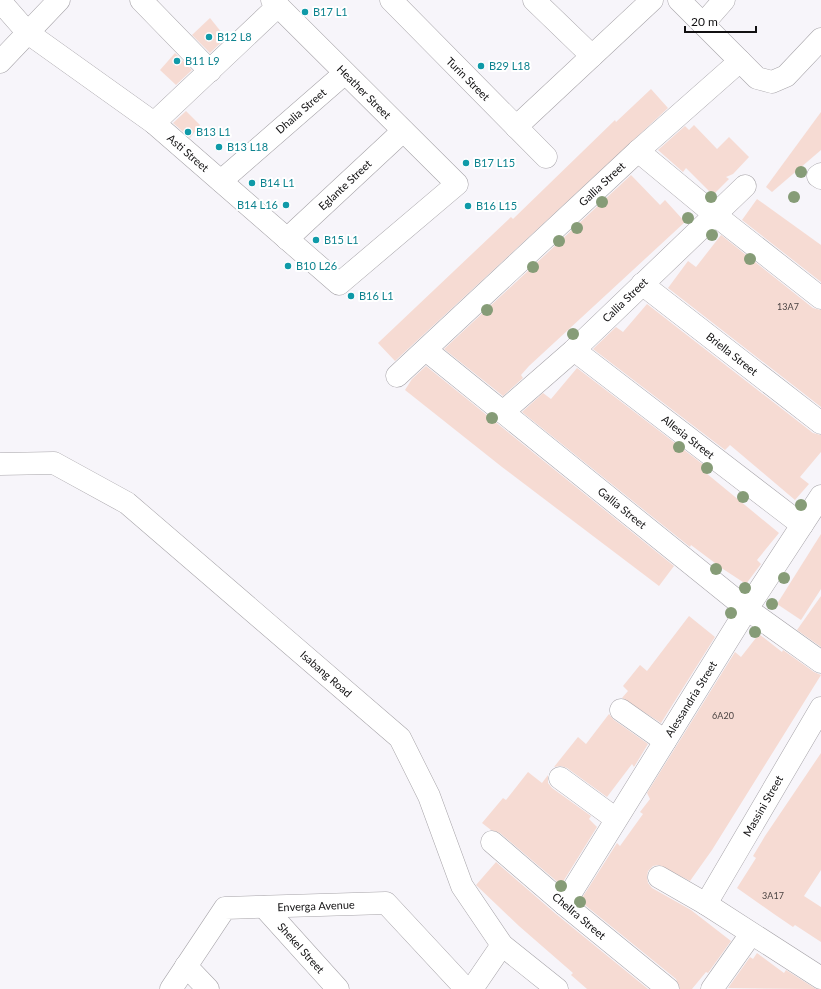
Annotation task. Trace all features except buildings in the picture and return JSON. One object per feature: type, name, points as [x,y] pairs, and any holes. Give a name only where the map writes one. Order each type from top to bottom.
[{"type":"street","name":"Asti Street","points":[[0,0],[28,33],[154,123],[339,284]]},
{"type":"street","points":[[0,62],[58,0]]},
{"type":"street","points":[[140,0],[210,71]]},
{"type":"street","name":"Turin Street","points":[[391,0],[546,157]]},
{"type":"street","points":[[534,0],[592,56]]},
{"type":"street","points":[[516,127],[652,0]]},
{"type":"street","points":[[679,0],[757,78],[772,82],[786,76],[821,39]]},
{"type":"street","points":[[703,24],[724,0]]},
{"type":"street","points":[[154,123],[210,71],[275,3]]},
{"type":"street","name":"Heather Street","points":[[275,3],[457,184],[339,284]]},
{"type":"street","name":"Gallia Street","points":[[397,376],[638,150],[740,61]]},
{"type":"street","name":"Dhalia Street","points":[[221,182],[345,73]]},
{"type":"street","name":"Eglante Street","points":[[287,238],[403,131]]},
{"type":"street","points":[[638,150],[714,214],[821,298]]},
{"type":"street","points":[[821,174],[818,176],[821,178]]},
{"type":"street","name":"Callia Street","points":[[503,412],[574,350],[714,214],[745,186]]},
{"type":"street","name":"Briella Street","points":[[642,284],[821,423]]},
{"type":"street","name":"Gallia Street","points":[[426,350],[747,609],[821,662]]},
{"type":"street","name":"Allesia Street","points":[[574,350],[802,525]]},
{"type":"street","name":"Isabang Road","points":[[0,464],[54,463],[127,503],[400,738],[429,796],[462,886],[502,945],[557,989]]},
{"type":"street","name":"Alessandria Street","points":[[564,904],[747,609],[821,496]]},
{"type":"street","name":"Massini Street","points":[[706,904],[821,708]]},
{"type":"street","points":[[621,710],[665,741]]},
{"type":"street","points":[[560,778],[616,819]]},
{"type":"street","name":"Chellra Street","points":[[492,842],[564,904],[668,989]]},
{"type":"street","points":[[659,877],[706,904],[821,978]]},
{"type":"street","name":"Enverga Avenue","points":[[171,989],[225,908],[386,903],[466,989]]},
{"type":"street","name":"Shekel Street","points":[[264,907],[338,989]]},
{"type":"street","points":[[712,989],[751,934]]},
{"type":"street","points":[[472,989],[502,945]]},
{"type":"street","points":[[186,966],[208,989]]},
{"type":"place","name":"B17 L1","points":[[305,12]]},
{"type":"place","name":"B12 L8","points":[[209,37]]},
{"type":"place","name":"B11 L9","points":[[177,61]]},
{"type":"place","name":"B29 L18","points":[[481,66]]},
{"type":"place","name":"B13 L1","points":[[188,132]]},
{"type":"place","name":"B13 L18","points":[[219,147]]},
{"type":"place","name":"B17 L15","points":[[466,163]]},
{"type":"place","name":"B14 L1","points":[[252,183]]},
{"type":"place","name":"B14 L16","points":[[286,205]]},
{"type":"place","name":"B16 L15","points":[[468,206]]},
{"type":"place","name":"B15 L1","points":[[316,240]]},
{"type":"place","name":"B10 L26","points":[[288,266]]},
{"type":"place","name":"B16 L1","points":[[351,296]]}]
